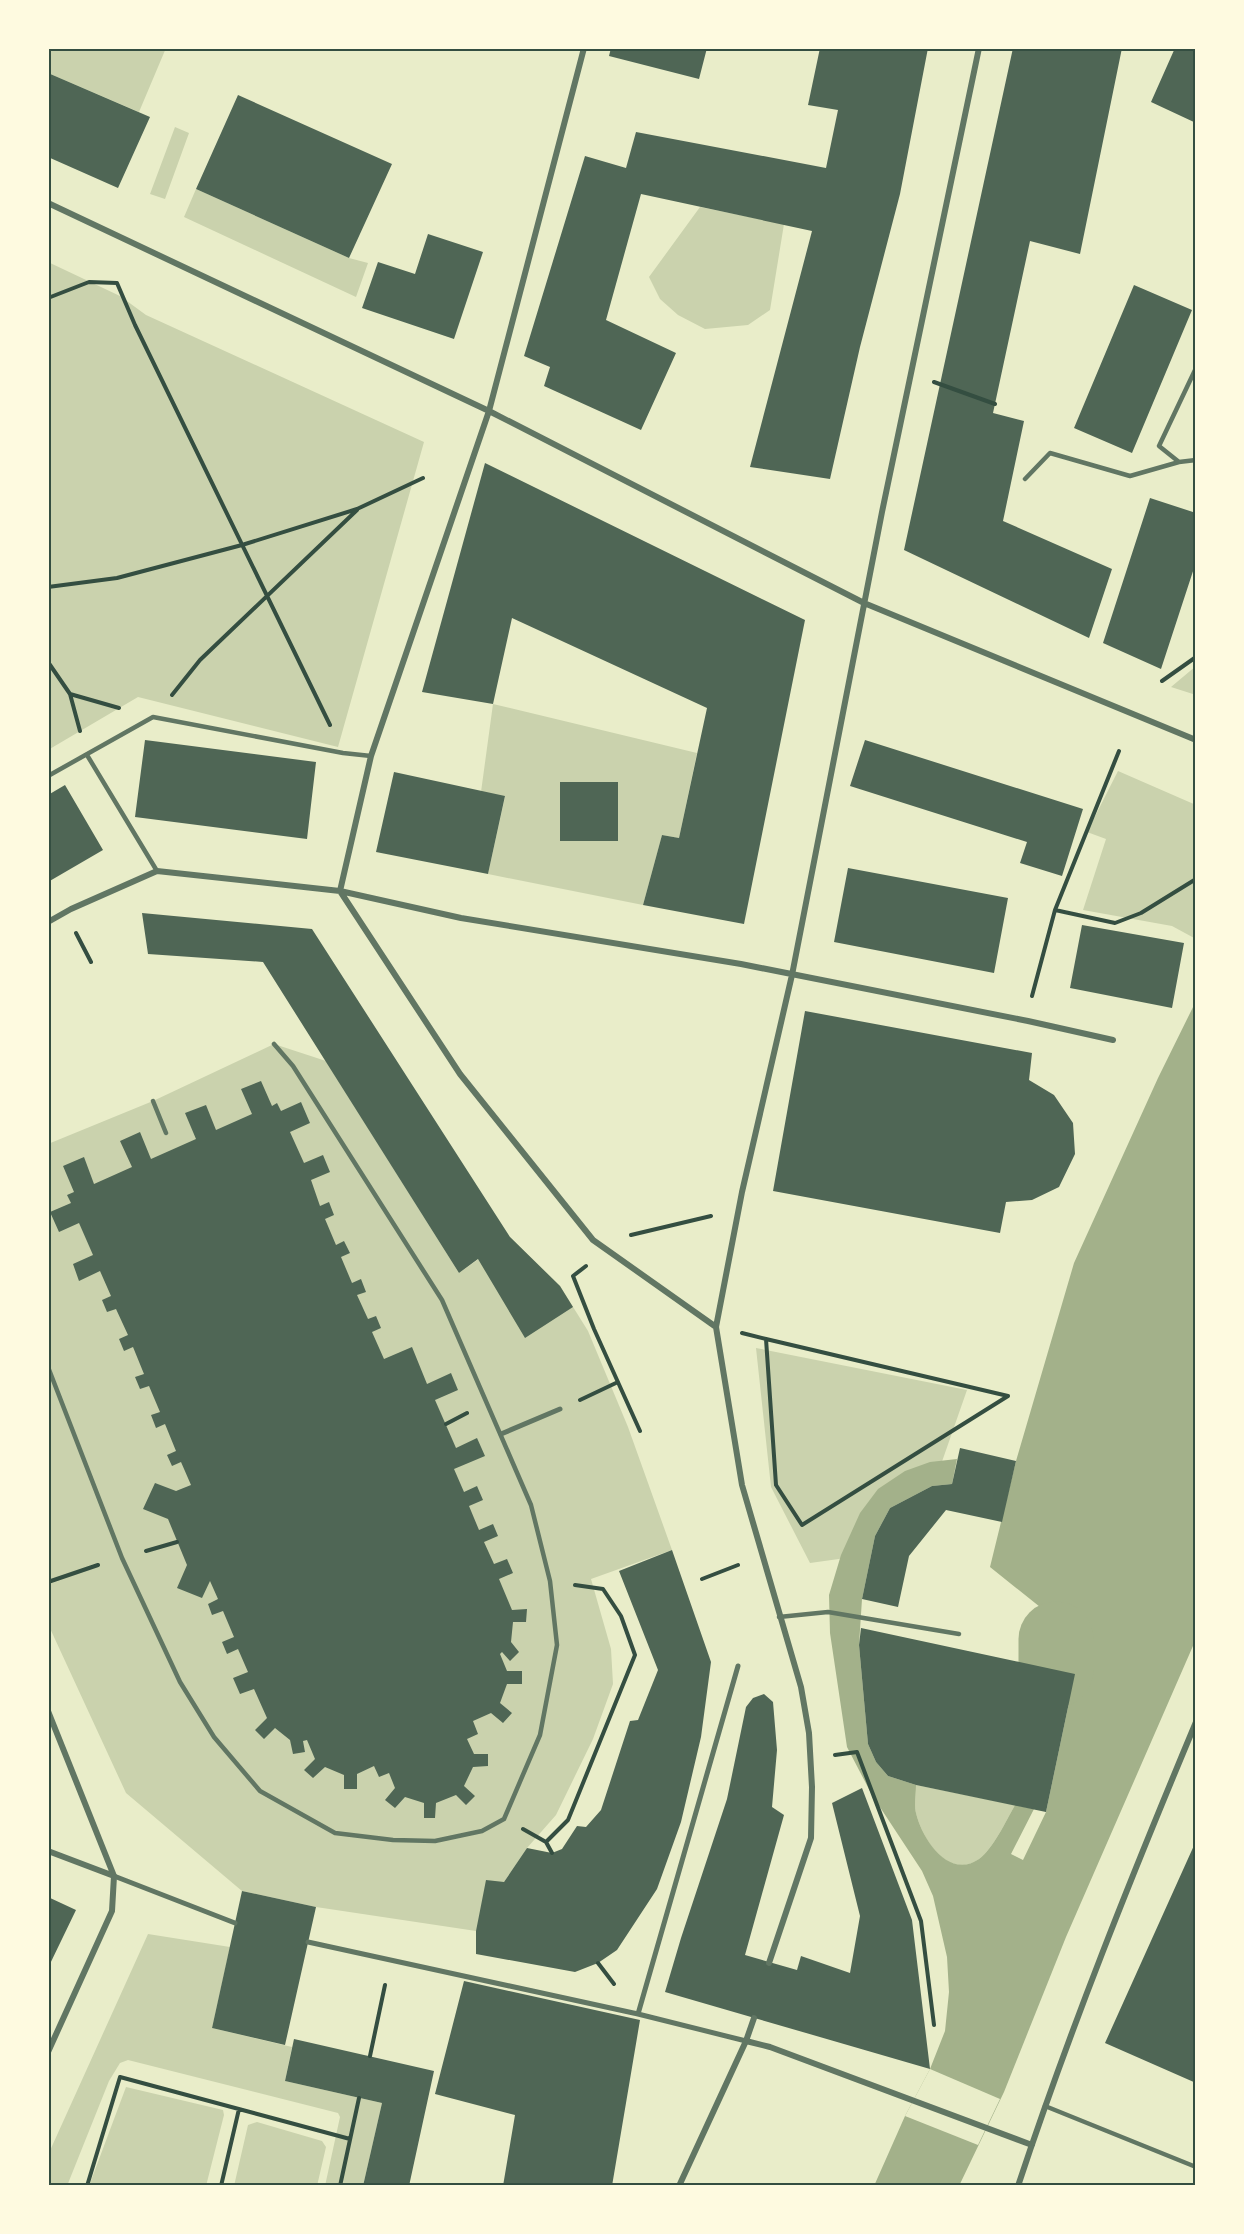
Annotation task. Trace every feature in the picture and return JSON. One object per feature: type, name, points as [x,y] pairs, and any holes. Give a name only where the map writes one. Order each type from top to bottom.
[{"type":"street","points":[[584,48],[489,411],[371,756],[340,891],[460,1074],[593,1240],[716,1326]]},
{"type":"street","points":[[769,1963],[810,1838],[812,1787],[809,1733],[801,1687],[742,1485],[716,1326],[792,975],[864,603],[979,48]]},
{"type":"street","points":[[48,204],[489,411],[864,603],[1196,740]]},
{"type":"street","points":[[48,922],[71,909],[157,871],[340,891],[461,918],[741,964],[1113,1040]]},
{"type":"street","points":[[501,1434],[560,1409]]},
{"type":"street","points":[[638,2014],[738,1666]]},
{"type":"street","points":[[48,1711],[114,1876],[112,1911],[48,2052]]},
{"type":"street","points":[[1018,2186],[1045,2106],[1141,1854],[1196,1722]]},
{"type":"street","points":[[48,1851],[235,1923]]},
{"type":"street","points":[[308,1942],[638,2014],[770,2047],[1032,2145]]},
{"type":"street","points":[[679,2186],[746,2041],[754,2018]]},
{"type":"lane","points":[[1179,462],[1159,446],[1196,368]]},
{"type":"lane","points":[[1025,479],[1050,453],[1130,476],[1179,462],[1196,460]]},
{"type":"lane","points":[[48,776],[153,717],[344,753],[371,756]]},
{"type":"lane","points":[[87,755],[157,871]]},
{"type":"lane","points":[[48,1367],[122,1558],[180,1682],[214,1737],[260,1791],[335,1833],[393,1840],[435,1841],[482,1831],[504,1819],[540,1735],[557,1645],[550,1581],[531,1504],[442,1300],[293,1066],[274,1044]]},
{"type":"lane","points":[[153,1101],[166,1133]]},
{"type":"lane","points":[[779,1617],[828,1612],[959,1634]]},
{"type":"lane","points":[[1045,2106],[1196,2167]]},
{"type":"path","points":[[48,298],[89,282],[117,283],[135,325],[344,753]]},
{"type":"path","points":[[940,384],[995,404]]},
{"type":"path","points":[[48,587],[117,578],[242,545],[357,509],[423,478]]},
{"type":"path","points":[[70,694],[153,717],[200,660],[357,509]]},
{"type":"path","points":[[1162,681],[1196,657]]},
{"type":"path","points":[[48,662],[70,694],[87,755]]},
{"type":"path","points":[[1028,1021],[1035,984],[1055,910],[1119,751]]},
{"type":"path","points":[[1055,910],[1115,923],[1141,913],[1196,879]]},
{"type":"path","points":[[76,932],[91,962]]},
{"type":"path","points":[[640,1431],[573,1276],[604,1249],[627,1236],[717,1215],[737,1221]]},
{"type":"path","points":[[716,1326],[1008,1396],[802,1525],[776,1485],[766,1339]]},
{"type":"path","points":[[560,1409],[618,1382]]},
{"type":"path","points":[[48,1582],[177,1542]]},
{"type":"path","points":[[702,1579],[738,1565]]},
{"type":"path","points":[[546,1842],[568,1820],[635,1655],[621,1616],[603,1589],[550,1581]]},
{"type":"path","points":[[825,1756],[857,1752],[921,1921],[934,2025]]},
{"type":"path","points":[[504,1819],[546,1842],[552,1853]]},
{"type":"path","points":[[370,2056],[391,1960]]},
{"type":"path","points":[[87,2186],[120,2077],[350,2139]]},
{"type":"path","points":[[340,2186],[359,2098]]},
{"type":"path","points":[[221,2186],[239,2109]]},
{"type":"shaded area","points":[[48,48],[166,48],[139,112],[48,73]]},
{"type":"shaded area","points":[[175,127],[189,133],[165,199],[150,194]]},
{"type":"shaded area","points":[[196,189],[349,258],[368,263],[356,297],[184,217]]},
{"type":"shaded area","points":[[700,207],[784,224],[770,310],[748,325],[705,329],[678,315],[660,299],[649,277]]},
{"type":"shaded area","points":[[48,262],[120,296],[146,315],[424,442],[338,747],[138,697],[48,750]]},
{"type":"shaded area","points":[[1196,666],[1196,695],[1171,687]]},
{"type":"shaded area","points":[[493,704],[697,753],[679,838],[662,835],[643,905],[488,874],[505,797],[481,792]],"holes":[[[560,782],[618,782],[618,841],[560,841]]]},
{"type":"shaded area","points":[[1118,771],[1196,805],[1196,939],[1172,926],[1083,910],[1106,839],[1087,832]]},
{"type":"shaded area","points":[[1196,1001],[1196,1639],[1066,1937],[1004,2092],[959,2186],[874,2186],[905,2116],[930,2069],[945,2031],[949,1992],[947,1957],[933,1896],[922,1871],[872,1795],[847,1747],[830,1633],[829,1595],[841,1555],[860,1513],[878,1489],[905,1471],[930,1462],[957,1459],[952,1484],[932,1486],[890,1508],[875,1536],[862,1599],[859,1645],[868,1744],[876,1762],[888,1776],[916,1785],[915,1810],[919,1823],[931,1845],[947,1861],[968,1864],[979,1859],[994,1842],[1015,1805],[1034,1809],[1011,1854],[1023,1860],[1046,1812],[1075,1674],[1070,1631],[990,1567],[1016,1461],[1074,1263],[1158,1078]]},
{"type":"shaded area","points":[[274,1044],[326,1061],[459,1273],[510,1237],[560,1286],[588,1331],[628,1427],[672,1550],[591,1579],[611,1649],[613,1684],[593,1739],[556,1815],[527,1848],[476,1931],[316,1907],[242,1891],[126,1793],[48,1624],[48,1144],[153,1101]]},
{"type":"shaded area","points":[[756,1348],[967,1390],[938,1473],[887,1498],[853,1557],[810,1563],[771,1487]]},
{"type":"shaded area","points":[[916,1785],[1015,1805],[989,1849],[979,1859],[968,1864],[957,1865],[938,1854],[924,1834],[915,1810]]},
{"type":"shaded area","points":[[148,1934],[230,1947],[212,2028],[292,2047],[285,2081],[382,2103],[363,2186],[325,2186],[340,2117],[338,2113],[128,2060],[120,2063],[109,2081],[67,2186],[48,2186],[48,2155]]},
{"type":"shaded area","points":[[126,2087],[223,2110],[224,2115],[206,2186],[89,2186]]},
{"type":"shaded area","points":[[257,2122],[322,2141],[326,2147],[317,2186],[234,2186],[248,2125]]},
{"type":"pier","points":[[930,2069],[1000,2099],[978,2145],[905,2116]]},
{"type":"building","points":[[611,48],[707,48],[699,79],[609,56]]},
{"type":"building","points":[[820,48],[928,48],[900,194],[860,347],[830,479],[750,467],[812,231],[641,194],[606,320],[676,353],[641,430],[544,386],[550,367],[524,356],[585,156],[626,168],[636,132],[826,168],[838,110],[808,105]]},
{"type":"building","points":[[1013,48],[1122,48],[1080,254],[1030,241],[993,413],[1024,421],[1003,521],[1112,569],[1089,638],[904,550]]},
{"type":"building","points":[[1175,48],[1196,48],[1196,123],[1151,102]]},
{"type":"building","points":[[48,73],[150,117],[118,188],[48,157]]},
{"type":"building","points":[[238,95],[392,164],[349,258],[196,189]]},
{"type":"building","points":[[428,234],[483,252],[454,339],[362,308],[378,262],[415,274]]},
{"type":"building","points":[[1134,285],[1192,310],[1132,453],[1074,428]]},
{"type":"building","points":[[485,463],[805,620],[744,924],[643,905],[662,835],[679,838],[707,708],[512,618],[493,704],[422,692]]},
{"type":"building","points":[[1150,498],[1196,513],[1196,562],[1161,669],[1103,643]]},
{"type":"building","points":[[145,740],[316,762],[307,839],[135,817]]},
{"type":"building","points":[[865,740],[1083,809],[1062,876],[1020,863],[1027,842],[850,786]]},
{"type":"building","points":[[394,772],[505,796],[488,874],[376,852]]},
{"type":"building","points":[[560,782],[618,782],[618,841],[560,841]]},
{"type":"building","points":[[65,785],[103,850],[48,882],[48,795]]},
{"type":"building","points":[[848,868],[1008,898],[994,973],[834,942]]},
{"type":"building","points":[[142,913],[312,929],[510,1237],[560,1286],[573,1307],[525,1338],[478,1259],[459,1273],[263,962],[148,954]]},
{"type":"building","points":[[1082,925],[1184,943],[1172,1008],[1070,988]]},
{"type":"building","points":[[805,1011],[1032,1053],[1029,1080],[1054,1095],[1073,1123],[1075,1154],[1059,1187],[1032,1200],[1006,1202],[1000,1233],[773,1191]]},
{"type":"building","points":[[261,1081],[272,1106],[277,1103],[281,1111],[301,1102],[310,1123],[290,1132],[304,1163],[323,1155],[330,1172],[311,1180],[320,1206],[329,1202],[334,1215],[325,1219],[336,1245],[344,1241],[350,1253],[341,1257],[352,1283],[361,1279],[366,1292],[357,1295],[368,1319],[376,1316],[381,1328],[372,1332],[384,1359],[412,1347],[427,1384],[451,1373],[458,1390],[435,1400],[456,1448],[477,1438],[485,1456],[454,1469],[464,1492],[477,1486],[483,1500],[469,1506],[479,1530],[493,1524],[498,1536],[484,1542],[494,1564],[507,1559],[513,1573],[499,1579],[512,1610],[527,1609],[526,1622],[513,1622],[511,1642],[519,1652],[510,1661],[502,1652],[500,1654],[507,1671],[522,1671],[522,1684],[507,1684],[500,1703],[512,1713],[503,1723],[491,1713],[473,1721],[478,1734],[467,1739],[474,1754],[488,1754],[488,1766],[473,1767],[464,1786],[475,1796],[466,1805],[456,1795],[436,1803],[435,1818],[424,1818],[424,1803],[405,1797],[395,1808],[385,1800],[395,1788],[389,1773],[379,1777],[374,1766],[357,1774],[357,1789],[344,1789],[344,1775],[325,1767],[313,1778],[304,1770],[315,1759],[307,1740],[303,1741],[305,1752],[293,1754],[290,1740],[275,1728],[264,1739],[255,1730],[267,1718],[254,1689],[240,1694],[233,1678],[248,1672],[238,1649],[227,1654],[222,1642],[234,1637],[223,1611],[212,1615],[208,1604],[218,1599],[210,1581],[202,1598],[177,1588],[187,1565],[168,1519],[143,1509],[155,1483],[176,1491],[191,1485],[181,1462],[172,1466],[167,1455],[176,1451],[165,1424],[156,1428],[151,1415],[160,1412],[149,1386],[140,1389],[135,1377],[144,1374],[133,1347],[124,1351],[119,1339],[128,1335],[116,1309],[107,1312],[102,1300],[111,1296],[100,1271],[79,1281],[73,1264],[93,1255],[79,1223],[59,1232],[50,1212],[71,1203],[67,1195],[74,1192],[63,1166],[84,1157],[94,1184],[132,1167],[120,1141],[140,1132],[151,1159],[196,1139],[185,1113],[206,1105],[216,1130],[252,1114],[241,1089]]},
{"type":"building","points":[[960,1448],[1016,1461],[1002,1522],[946,1510],[909,1556],[898,1607],[862,1599],[875,1536],[890,1508],[932,1486],[952,1484]]},
{"type":"building","points":[[672,1550],[711,1662],[701,1737],[681,1822],[657,1889],[617,1950],[598,1963],[575,1972],[476,1954],[476,1931],[486,1880],[504,1882],[527,1848],[552,1853],[562,1849],[577,1826],[586,1827],[601,1810],[630,1721],[638,1720],[658,1670],[619,1571]]},
{"type":"building","points":[[861,1628],[1075,1674],[1046,1812],[916,1785],[888,1776],[876,1762],[868,1744],[859,1645]]},
{"type":"building","points":[[764,1694],[773,1702],[777,1750],[772,1807],[784,1815],[745,1955],[797,1970],[801,1956],[850,1973],[860,1916],[832,1803],[862,1788],[912,1920],[930,2069],[665,1992],[727,1799],[746,1707],[753,1698]]},
{"type":"building","points":[[1196,1841],[1196,2083],[1105,2043]]},
{"type":"building","points":[[242,1891],[316,1907],[285,2045],[212,2028]]},
{"type":"building","points":[[48,1897],[76,1910],[48,1968]]},
{"type":"building","points":[[464,1981],[640,2020],[612,2186],[503,2186],[515,2115],[435,2094]]},
{"type":"building","points":[[294,2039],[434,2071],[409,2186],[363,2186],[382,2103],[285,2081]]},
{"type":"waterway","points":[[1056,1639],[1056,1670]]}]
